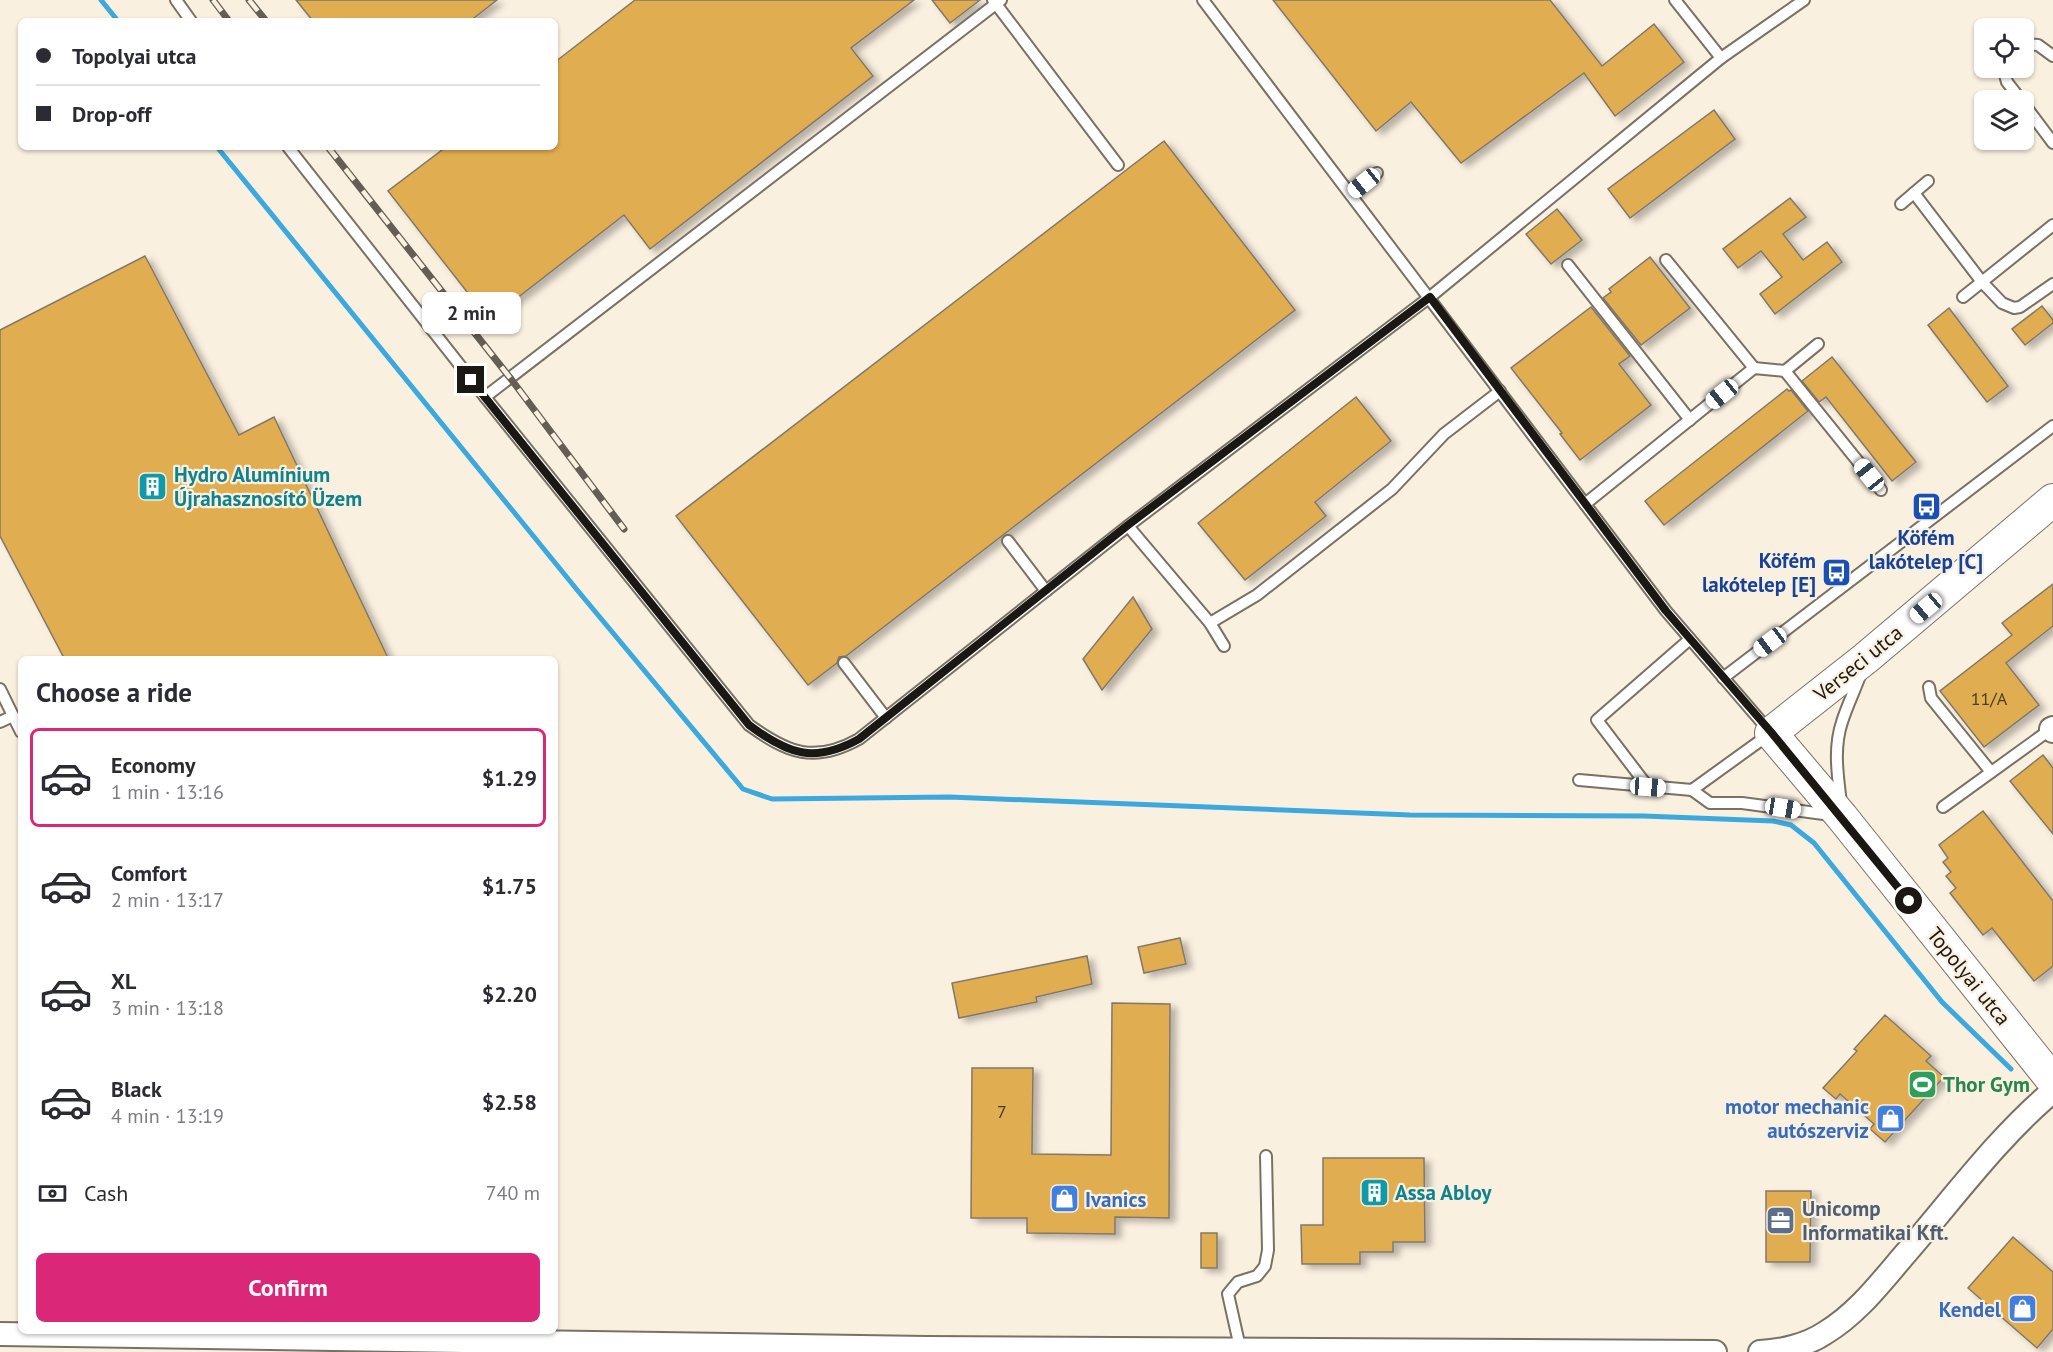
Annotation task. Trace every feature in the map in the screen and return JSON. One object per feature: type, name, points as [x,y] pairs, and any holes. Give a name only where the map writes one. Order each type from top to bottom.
[{"type":"street","name":"Verseci utca","points":[[1771,732],[1866,658],[2053,500]]},
{"type":"street","name":"Topolyai utca","points":[[1771,732],[1842,817],[2053,1081]]},
{"type":"street","points":[[1760,1352],[1777,1352],[1824,1334],[1864,1303],[1994,1152],[2037,1104],[2053,1091]]},
{"type":"street","points":[[0,1334],[18,1334]]},
{"type":"street","points":[[158,1334],[926,1348],[1715,1352]]},
{"type":"lane","points":[[176,0],[189,18]]},
{"type":"lane","points":[[1203,0],[1585,504],[1690,639],[1771,732],[1692,790]]},
{"type":"lane","points":[[1675,0],[1721,58]]},
{"type":"lane","points":[[290,150],[485,397],[749,725],[783,746],[799,752],[830,753],[859,739],[1128,525],[1430,297],[1721,58],[1804,0]]},
{"type":"lane","points":[[485,397],[997,1],[1118,165]]},
{"type":"lane","points":[[2034,45],[2053,56]]},
{"type":"lane","points":[[2034,118],[2053,143]]},
{"type":"lane","points":[[1351,194],[1377,173]]},
{"type":"lane","points":[[1901,204],[1928,181]]},
{"type":"lane","points":[[1914,192],[1982,282],[2002,303],[2014,308],[2025,305],[2053,284]]},
{"type":"lane","points":[[1963,297],[2053,225]]},
{"type":"lane","points":[[1666,260],[1754,368]]},
{"type":"lane","points":[[1568,265],[1690,420]]},
{"type":"lane","points":[[1585,504],[1754,368],[1785,371],[1818,344]]},
{"type":"lane","points":[[1785,371],[1881,490]]},
{"type":"lane","points":[[1210,622],[1257,595],[1392,489],[1444,434],[1500,391]]},
{"type":"lane","points":[[1723,678],[2053,426]]},
{"type":"lane","points":[[1128,525],[1210,622],[1224,646]]},
{"type":"lane","points":[[1008,541],[1046,591]]},
{"type":"lane","points":[[1648,787],[1598,720],[1690,639]]},
{"type":"lane","points":[[1579,780],[1692,790],[1710,803],[1742,803],[1842,817],[1837,762],[1838,736],[1866,658]]},
{"type":"lane","points":[[844,663],[886,718]]},
{"type":"lane","points":[[1929,687],[1931,698],[1991,772]]},
{"type":"lane","points":[[0,689],[18,726]]},
{"type":"lane","points":[[0,722],[13,716]]},
{"type":"lane","points":[[1943,807],[2052,729]]},
{"type":"lane","points":[[1241,1350],[1228,1294],[1238,1282],[1257,1276],[1265,1266],[1268,1250],[1266,1156]]},
{"type":"building","points":[[296,0],[497,0],[474,18],[311,18]]},
{"type":"building","points":[[635,0],[914,0],[851,48],[873,76],[650,249],[624,215],[489,320],[388,191],[442,150],[558,150],[558,60]]},
{"type":"building","points":[[932,0],[980,0],[950,23]]},
{"type":"building","points":[[1273,0],[1550,0],[1602,66],[1654,24],[1684,62],[1615,116],[1584,73],[1461,163],[1411,102],[1376,131]]},
{"type":"building","points":[[1714,110],[1735,139],[1630,218],[1608,189]]},
{"type":"building","points":[[1164,141],[1295,310],[846,656],[839,657],[837,663],[808,685],[676,516]]},
{"type":"building","points":[[1790,198],[1806,217],[1783,234],[1803,260],[1827,242],[1842,262],[1775,314],[1760,294],[1782,277],[1761,251],[1738,268],[1723,249]]},
{"type":"building","points":[[1557,209],[1582,240],[1551,264],[1526,234]]},
{"type":"building","name":"Hydro Alumínium Újrahasznosító Üzem","points":[[145,256],[239,435],[274,417],[387,656],[63,656],[0,536],[0,330]]},
{"type":"building","points":[[1650,257],[1690,308],[1641,345],[1603,298],[1611,292],[1609,289]]},
{"type":"building","points":[[2042,306],[2053,323],[2025,345],[2012,329]]},
{"type":"building","points":[[1591,307],[1630,356],[1619,364],[1651,405],[1580,460],[1560,434],[1562,433],[1511,368]]},
{"type":"building","points":[[1949,308],[2008,386],[1987,402],[1928,325]]},
{"type":"building","points":[[1832,357],[1916,462],[1892,481],[1826,397],[1819,402],[1802,381]]},
{"type":"building","points":[[1787,389],[1791,390],[1808,411],[1664,525],[1645,501]]},
{"type":"building","points":[[1356,397],[1391,441],[1315,502],[1326,516],[1245,580],[1198,523]]},
{"type":"building","points":[[2053,584],[2053,626],[2006,663],[2039,705],[1984,747],[1940,691],[2012,635],[2002,623]]},
{"type":"building","points":[[1133,597],[1152,629],[1102,690],[1083,659]]},
{"type":"building","points":[[2043,755],[2053,768],[2053,834],[2010,781]]},
{"type":"building","points":[[1983,811],[2053,901],[2053,966],[2034,981],[1992,928],[1983,935],[1950,893],[1956,888],[1946,876],[1951,872],[1943,862],[1948,858],[1939,845]]},
{"type":"building","points":[[1180,938],[1186,964],[1144,973],[1138,947]]},
{"type":"building","points":[[1087,956],[1092,984],[1036,997],[1037,1002],[959,1018],[952,983]]},
{"type":"building","points":[[1112,1003],[1170,1004],[1169,1218],[1115,1217],[1115,1234],[1027,1233],[1027,1218],[971,1218],[972,1068],[1033,1068],[1032,1154],[1111,1155]]},
{"type":"building","points":[[1885,1015],[1931,1056],[1926,1061],[1944,1077],[1885,1142],[1870,1129],[1874,1124],[1840,1094],[1836,1099],[1823,1088],[1857,1051],[1854,1049]]},
{"type":"building","name":"Assa Abloy","points":[[1323,1158],[1424,1158],[1425,1242],[1393,1242],[1393,1252],[1360,1252],[1360,1264],[1302,1264],[1301,1225],[1323,1225]]},
{"type":"building","points":[[1766,1191],[1811,1191],[1810,1262],[1766,1262]]},
{"type":"building","points":[[1201,1233],[1217,1233],[1217,1268],[1201,1268]]},
{"type":"building","name":"Kendel","points":[[2013,1237],[2053,1272],[2053,1329],[2037,1348],[1968,1288]]},
{"type":"waterway","points":[[101,0],[116,18]]},
{"type":"waterway","points":[[219,150],[578,591],[743,789],[772,799],[949,797],[1410,815],[1644,816],[1773,821],[1791,825],[1814,843],[1942,1002],[2011,1069]]},
{"type":"railway","points":[[213,0],[227,18]]},
{"type":"railway","points":[[249,0],[264,18]]},
{"type":"railway","points":[[330,150],[511,379],[624,529]]},
{"type":"place","name":"Hydro Alumínium Újrahasznosító Üzem","points":[[153,486]]},
{"type":"place","name":"Köfém lakótelep [C]","points":[[1926,506]]},
{"type":"place","name":"Köfém lakótelep [E]","points":[[1837,572]]},
{"type":"place","name":"Thor Gym","points":[[1922,1084]]},
{"type":"place","name":"motor mechanic autószerviz","points":[[1890,1118]]},
{"type":"place","name":"Assa Abloy","points":[[1374,1192]]},
{"type":"place","name":"Ivanics","points":[[1064,1199]]},
{"type":"place","name":"Unicomp Informatikai Kft.","points":[[1781,1220]]},
{"type":"place","name":"Kendel","points":[[2022,1309]]},
{"type":"route","points":[[471,380],[749,725],[766,737],[799,752],[830,753],[859,739],[1128,525],[1430,297],[1666,611],[1771,732],[1909,901]]}]
